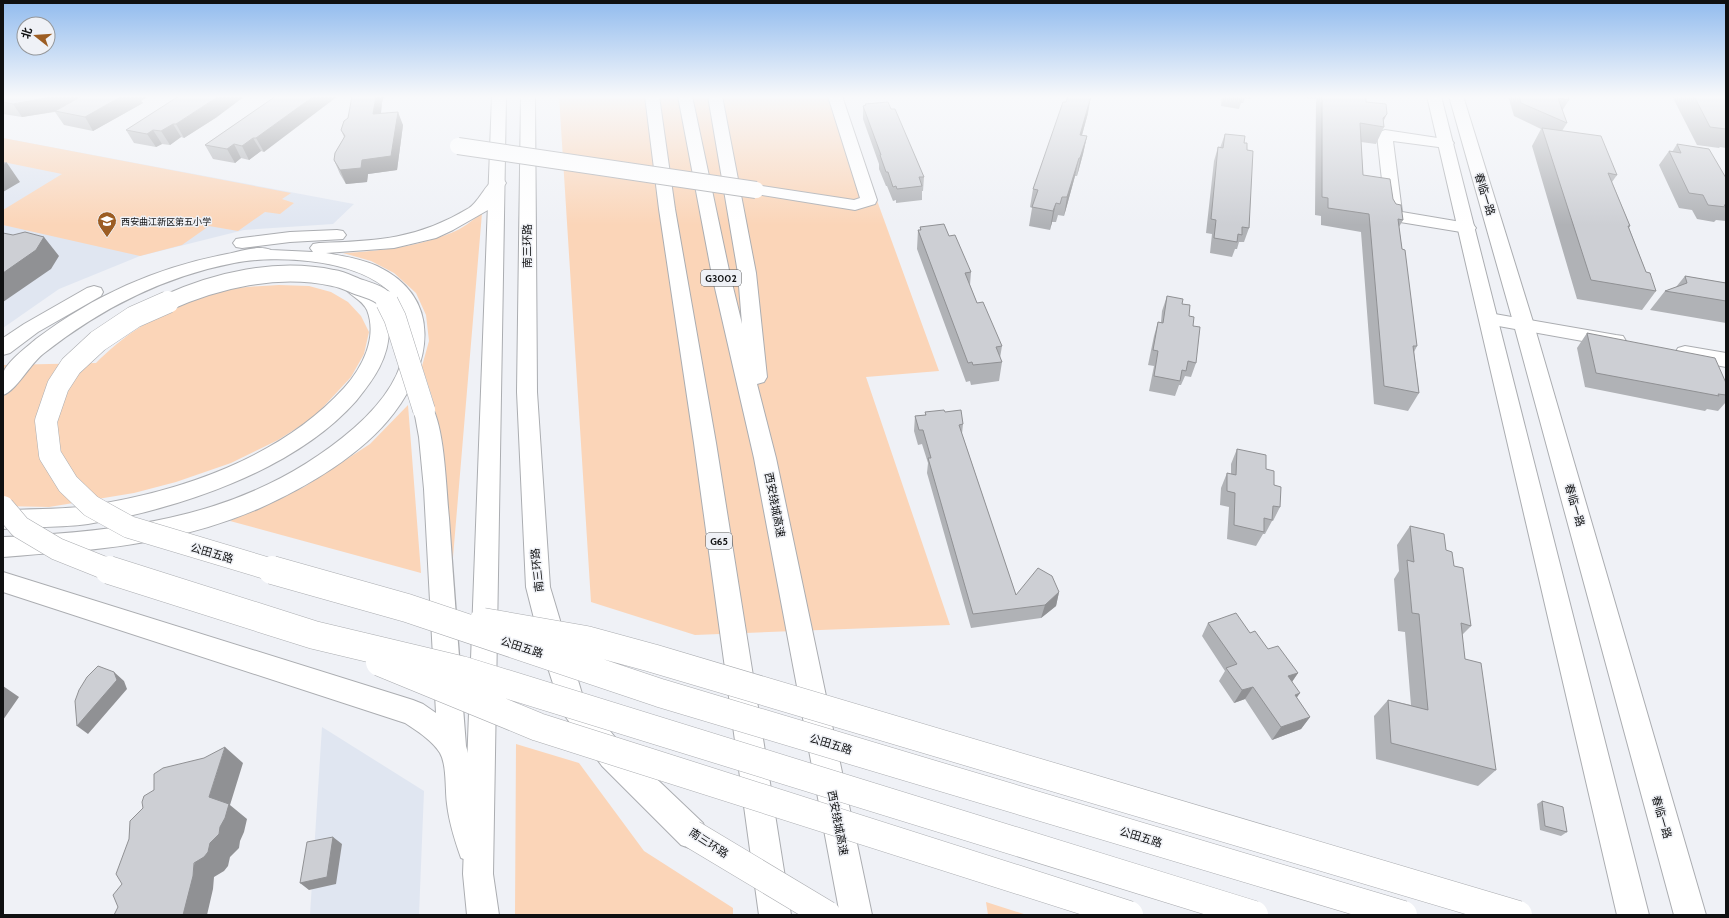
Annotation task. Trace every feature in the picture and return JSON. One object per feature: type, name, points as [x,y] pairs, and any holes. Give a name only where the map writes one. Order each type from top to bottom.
[{"type":"main road","points":[[478,874],[499,139]]},
{"type":"main road","name":"南三环路","points":[[528,139],[527,392],[538,587],[554,646],[572,703],[612,756],[692,834],[827,915]]},
{"type":"main road","points":[[654,139],[662,167]]},
{"type":"main road","name":"G65","points":[[658,139],[775,915]]},
{"type":"main road","name":"西安绕城高速","points":[[693,139],[721,275],[765,458],[856,915]]},
{"type":"main road","points":[[723,139],[747,273],[765,458]]},
{"type":"main road","points":[[458,146],[855,205],[869,200],[849,139]]},
{"type":"main road","points":[[1385,139],[1394,216],[1467,228]]},
{"type":"main road","points":[[1414,139],[1446,143]]},
{"type":"main road","points":[[1445,139],[1633,915]]},
{"type":"main road","name":"春临一路","points":[[1469,139],[1524,325],[1690,915]]},
{"type":"main road","points":[[3,388],[26,358],[64,327],[114,297],[163,276],[250,254],[310,248],[354,247],[403,243],[430,234],[457,222],[482,206],[498,183]]},
{"type":"main road","points":[[3,348],[31,328],[111,283],[179,256],[219,246],[258,240],[390,233],[457,222]]},
{"type":"main road","points":[[3,547],[140,535],[209,518],[253,501],[296,479],[336,454],[366,429],[398,393],[412,363],[417,338],[414,317],[406,298],[389,282],[367,269],[342,261],[311,257],[250,254]]},
{"type":"main road","name":"公田五路","points":[[351,285],[334,278],[304,274],[266,274],[227,281],[184,295],[134,317],[98,341],[71,366],[58,386],[46,421],[50,455],[68,484],[91,506],[129,527],[192,547],[407,608],[660,693],[1403,915]]},
{"type":"main road","points":[[351,285],[374,292],[387,301],[395,318],[424,410],[430,437],[435,489],[452,746],[458,768],[462,806],[478,874],[483,915]]},
{"type":"main road","points":[[3,520],[90,514],[177,494],[236,473],[290,444],[325,421],[348,399],[369,371],[377,351],[380,325],[378,313],[365,294],[351,285]]},
{"type":"main road","points":[[1489,319],[1633,344]]},
{"type":"main road","points":[[1664,349],[1726,360]]},
{"type":"main road","points":[[3,507],[20,526],[64,552],[106,569],[314,635],[461,670],[1254,915]]},
{"type":"main road","points":[[3,582],[413,713],[433,726],[452,746]]},
{"type":"main road","points":[[407,608],[586,640],[652,658],[1518,915]]},
{"type":"main road","points":[[314,635],[538,727],[1129,915]]},
{"type":"shaded area","name":"西安曲江新区第五小学","points":[[3,139],[354,204],[333,224],[244,230],[140,256],[59,289],[3,328]]},
{"type":"shaded area","name":"西安曲江新区第五小学","points":[[3,139],[7,139],[291,193],[282,199],[294,203],[280,214],[265,212],[238,231],[209,226],[182,245],[140,256],[3,225],[3,210],[62,174],[3,162]]},
{"type":"shaded area","points":[[562,139],[855,139],[939,371],[866,377],[950,625],[695,635],[591,602]]},
{"type":"shaded area","points":[[482,213],[452,569],[443,445],[432,397],[422,366],[429,341],[426,315],[416,293],[394,273],[371,261],[343,253],[371,251],[425,242],[455,231]]},
{"type":"shaded area","points":[[279,285],[309,286],[331,292],[348,302],[361,316],[369,332],[364,354],[351,377],[313,418],[278,440],[231,463],[176,482],[134,493],[49,507],[3,506],[3,365],[96,363],[128,335],[163,314],[197,298],[224,290]]},
{"type":"shaded area","points":[[408,405],[421,573],[230,521],[304,487],[370,444]]},
{"type":"shaded area","points":[[322,727],[424,791],[419,915],[310,915]]},
{"type":"shaded area","points":[[516,744],[579,763],[644,851],[733,908],[733,915],[515,915]]},
{"type":"shaded area","points":[[986,902],[1027,915],[988,915]]},
{"type":"building","points":[[214,139],[252,139],[242,146],[234,144],[227,149],[205,145]]},
{"type":"building","points":[[343,139],[394,139],[391,156],[362,160],[361,168],[340,170],[334,160],[335,153]]},
{"type":"building","points":[[875,139],[908,139],[924,177],[919,177],[922,186],[897,189],[896,186],[893,187],[888,172],[886,172]]},
{"type":"building","points":[[1050,139],[1086,139],[1067,197],[1062,197],[1060,204],[1056,203],[1053,211],[1032,207],[1038,190],[1033,189]]},
{"type":"building","points":[[1224,139],[1245,139],[1244,143],[1247,143],[1247,150],[1253,151],[1249,228],[1242,227],[1242,235],[1238,234],[1237,242],[1214,238],[1216,220],[1211,219],[1218,147],[1223,148]]},
{"type":"building","points":[[1322,139],[1361,139],[1363,175],[1390,179],[1393,199],[1396,204],[1401,205],[1403,220],[1398,219],[1402,249],[1405,250],[1417,346],[1413,346],[1419,393],[1384,386],[1369,214],[1328,208],[1328,198],[1322,197]]},
{"type":"building","points":[[1545,139],[1602,139],[1617,175],[1608,173],[1630,226],[1628,226],[1646,272],[1650,273],[1656,291],[1591,280]]},
{"type":"building","points":[[1677,144],[1709,149],[1726,178],[1726,205],[1724,205],[1726,207],[1708,205],[1703,195],[1689,193],[1669,151],[1681,153]]},
{"type":"building","points":[[944,224],[949,236],[955,235],[971,272],[965,273],[977,303],[983,302],[1002,346],[996,347],[1002,362],[973,365],[972,362],[968,363],[918,230],[921,230],[920,227]]},
{"type":"building","points":[[25,232],[44,237],[36,250],[3,273],[3,233],[13,235]]},
{"type":"building","points":[[1685,276],[1726,283],[1726,301],[1665,291],[1687,283]]},
{"type":"building","points":[[1167,296],[1183,299],[1182,304],[1190,305],[1189,316],[1194,317],[1193,326],[1200,327],[1196,363],[1188,361],[1186,371],[1182,370],[1180,381],[1154,376],[1158,351],[1153,350],[1158,322],[1163,323]]},
{"type":"building","points":[[1587,333],[1715,358],[1726,383],[1726,395],[1718,394],[1719,396],[1596,373]]},
{"type":"building","points":[[944,410],[945,412],[961,410],[963,424],[959,425],[1016,595],[1038,568],[1052,576],[1059,592],[1045,605],[973,614],[928,458],[931,458],[923,430],[919,430],[915,416],[926,415],[925,412]]},
{"type":"building","points":[[1237,449],[1266,455],[1266,469],[1274,471],[1274,485],[1281,487],[1280,507],[1273,506],[1272,520],[1264,518],[1264,532],[1234,525],[1235,493],[1227,491],[1227,473],[1236,475]]},
{"type":"building","points":[[1410,526],[1444,534],[1446,550],[1452,552],[1454,566],[1463,568],[1471,626],[1461,623],[1465,659],[1481,663],[1496,770],[1391,743],[1388,700],[1428,710],[1419,614],[1412,613],[1407,560],[1414,562]]},
{"type":"building","points":[[1236,613],[1250,633],[1255,631],[1268,649],[1278,646],[1298,673],[1288,676],[1300,693],[1295,695],[1310,717],[1281,727],[1253,687],[1242,690],[1226,668],[1237,664],[1208,623]]},
{"type":"building","points":[[98,666],[114,672],[117,680],[77,726],[75,701],[79,690],[87,677]]},
{"type":"building","points":[[225,747],[209,797],[229,804],[225,818],[220,827],[219,834],[210,843],[208,852],[204,857],[194,863],[193,876],[183,915],[114,915],[118,907],[113,895],[122,884],[116,874],[129,839],[130,821],[143,808],[142,802],[144,796],[154,790],[154,774],[163,768],[204,758]]},
{"type":"building","points":[[1542,801],[1563,807],[1567,832],[1545,826]]},
{"type":"building","points":[[333,837],[327,877],[300,883],[307,842]]},
{"type":"place","name":"西安曲江新区第五小学","points":[[107,238]]}]
